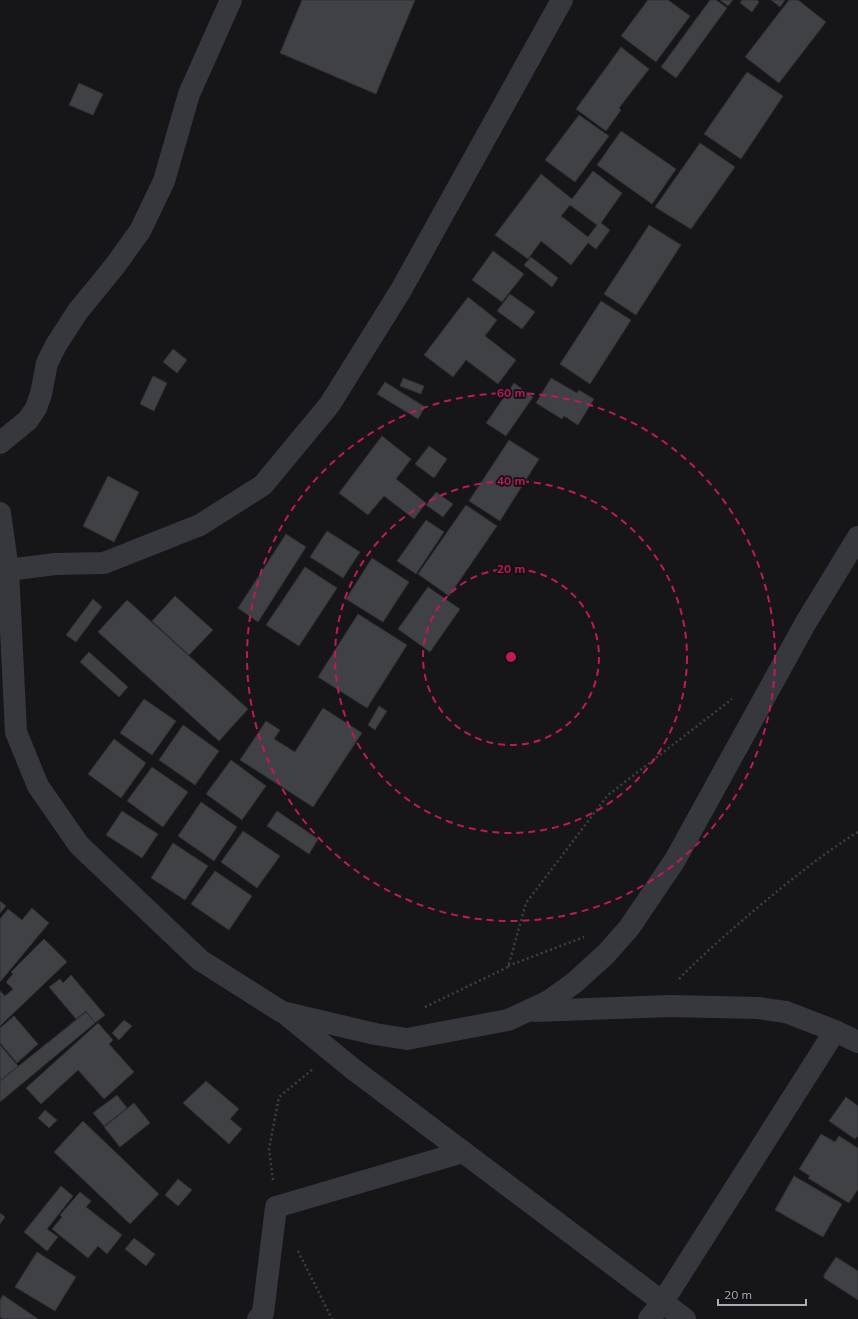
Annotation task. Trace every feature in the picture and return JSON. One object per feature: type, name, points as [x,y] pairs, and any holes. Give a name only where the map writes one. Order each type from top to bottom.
[{"type":"street","points":[[0,443],[28,420],[36,408],[41,394],[47,363],[56,345],[78,311],[114,267],[140,230],[164,181],[189,94],[231,0]]},
{"type":"street","points":[[8,570],[55,564],[104,563],[200,525],[263,485],[330,404],[397,297],[562,0]]},
{"type":"street","points":[[0,513],[2,541],[8,570],[8,737],[38,786],[79,845],[200,960],[282,1012],[353,1069],[463,1152],[655,1311],[685,1319]]},
{"type":"street","points":[[282,1012],[375,1034],[407,1039],[508,1020],[549,1001],[574,983],[606,954],[629,928],[675,860],[805,624],[858,537]]},
{"type":"street","points":[[528,1011],[653,1006],[758,1008],[786,1012],[835,1031],[858,1042]]},
{"type":"street","points":[[655,1311],[835,1031]]},
{"type":"street","points":[[258,1319],[262,1313],[276,1207],[463,1152]]},
{"type":"path","points":[[508,967],[526,903],[608,795],[726,705],[736,694]]},
{"type":"path","points":[[653,1006],[696,962],[787,882],[819,857],[858,832]]},
{"type":"path","points":[[422,1009],[508,967],[586,936]]},
{"type":"building","points":[[302,0],[415,0],[376,94],[280,53]]},
{"type":"building","points":[[648,0],[668,0],[690,16],[656,62],[621,36]]},
{"type":"building","points":[[710,0],[716,0],[727,8],[676,78],[661,67]]},
{"type":"building","points":[[720,0],[733,0],[728,6]]},
{"type":"building","points":[[742,0],[757,0],[759,2],[752,12],[740,3]]},
{"type":"building","points":[[771,0],[785,0],[780,7]]},
{"type":"building","points":[[789,0],[798,0],[826,22],[779,83],[745,57]]},
{"type":"building","points":[[621,47],[649,69],[619,108],[621,110],[606,131],[576,109]]},
{"type":"building","points":[[747,72],[783,96],[741,159],[704,134]]},
{"type":"building","points":[[79,83],[103,94],[93,115],[69,105]]},
{"type":"building","points":[[579,115],[609,136],[575,182],[545,160]]},
{"type":"building","points":[[621,131],[676,169],[652,204],[597,165]]},
{"type":"building","points":[[700,143],[735,167],[691,229],[655,207]]},
{"type":"building","points":[[593,171],[622,193],[601,223],[610,230],[596,249],[588,243],[571,265],[541,241],[528,259],[495,235],[541,174],[572,199]],"holes":[[[570,205],[597,225],[588,237],[561,216]]]},
{"type":"building","points":[[649,225],[681,245],[636,315],[604,294]]},
{"type":"building","points":[[493,251],[524,274],[502,302],[472,280]]},
{"type":"building","points":[[531,257],[558,278],[552,287],[524,265]]},
{"type":"building","points":[[510,294],[535,312],[522,329],[497,311]]},
{"type":"building","points":[[468,297],[497,320],[485,336],[516,360],[498,384],[466,360],[453,377],[424,355]]},
{"type":"building","points":[[601,301],[631,320],[590,384],[560,364]]},
{"type":"building","points":[[173,349],[187,360],[177,373],[163,362]]},
{"type":"building","points":[[153,376],[167,383],[154,411],[140,404]]},
{"type":"building","points":[[403,378],[424,386],[421,394],[400,386]]},
{"type":"building","points":[[551,378],[577,393],[579,390],[594,399],[578,425],[564,416],[562,419],[536,403]]},
{"type":"building","points":[[385,382],[425,407],[418,419],[377,394]]},
{"type":"building","points":[[514,383],[533,397],[506,436],[486,423]]},
{"type":"building","points":[[382,436],[411,459],[396,479],[426,503],[414,519],[384,496],[368,515],[339,493]]},
{"type":"building","points":[[509,440],[539,459],[500,521],[469,501]]},
{"type":"building","points":[[429,446],[447,459],[434,478],[415,464]]},
{"type":"building","points":[[108,476],[139,492],[114,542],[83,526]]},
{"type":"building","points":[[436,492],[453,504],[443,517],[426,505]]},
{"type":"building","points":[[466,505],[497,526],[449,596],[418,574]]},
{"type":"building","points":[[426,520],[444,532],[416,574],[397,561]]},
{"type":"building","points":[[327,531],[360,552],[343,578],[310,557]]},
{"type":"building","points":[[286,534],[306,547],[258,622],[238,608]]},
{"type":"building","points":[[372,558],[409,582],[383,622],[346,599]]},
{"type":"building","points":[[305,567],[337,588],[299,646],[266,625]]},
{"type":"building","points":[[428,587],[460,609],[430,652],[398,629]]},
{"type":"building","points":[[175,596],[213,630],[189,655],[152,621]]},
{"type":"building","points":[[93,599],[102,607],[76,642],[66,635]]},
{"type":"building","points":[[127,600],[248,709],[219,741],[98,632]]},
{"type":"building","points":[[358,614],[407,645],[367,708],[318,677]]},
{"type":"building","points":[[89,652],[128,687],[119,697],[80,662]]},
{"type":"building","points":[[144,699],[176,721],[152,755],[120,733]]},
{"type":"building","points":[[379,706],[387,711],[375,730],[368,725]]},
{"type":"building","points":[[323,708],[362,733],[313,807],[240,760],[266,721],[280,730],[274,739],[295,752]]},
{"type":"building","points":[[183,725],[219,751],[195,785],[159,760]]},
{"type":"building","points":[[114,739],[146,763],[121,798],[88,774]]},
{"type":"building","points":[[231,760],[266,786],[242,820],[206,794]]},
{"type":"building","points":[[152,767],[188,792],[163,827],[127,801]]},
{"type":"building","points":[[201,802],[237,827],[214,861],[178,836]]},
{"type":"building","points":[[122,811],[158,834],[142,858],[106,835]]},
{"type":"building","points":[[277,811],[318,839],[309,854],[267,826]]},
{"type":"building","points":[[243,831],[280,856],[257,888],[221,862]]},
{"type":"building","points":[[173,843],[208,866],[185,900],[151,878]]},
{"type":"building","points":[[215,871],[252,896],[229,930],[191,904]]},
{"type":"building","points":[[0,901],[6,906],[0,913]]},
{"type":"building","points":[[32,908],[49,923],[0,982],[0,919],[8,909],[22,920]]},
{"type":"building","points":[[44,939],[67,962],[0,1026],[0,991],[5,996],[13,989],[6,982],[13,974],[11,972]]},
{"type":"building","points":[[71,975],[105,1015],[95,1023],[86,1011],[76,1019],[49,987],[60,979],[63,983]]},
{"type":"building","points":[[86,1012],[95,1023],[0,1102],[0,1081]]},
{"type":"building","points":[[14,1016],[38,1044],[17,1063],[0,1043],[0,1028]]},
{"type":"building","points":[[124,1020],[132,1026],[119,1040],[112,1033]]},
{"type":"building","points":[[98,1023],[113,1040],[109,1044],[134,1072],[104,1099],[78,1070],[41,1104],[26,1088]]},
{"type":"building","points":[[0,1045],[18,1066],[1,1080],[0,1079]]},
{"type":"building","points":[[206,1081],[239,1109],[230,1119],[242,1129],[229,1144],[183,1103]]},
{"type":"building","points":[[117,1095],[127,1108],[104,1126],[93,1113]]},
{"type":"building","points":[[846,1097],[858,1106],[858,1136],[855,1139],[829,1121]]},
{"type":"building","points":[[134,1103],[150,1123],[120,1147],[104,1127]]},
{"type":"building","points":[[45,1110],[57,1120],[49,1128],[38,1118]]},
{"type":"building","points":[[83,1121],[159,1194],[130,1224],[54,1152]]},
{"type":"building","points":[[821,1134],[835,1142],[839,1136],[858,1148],[858,1189],[849,1203],[808,1178],[810,1176],[799,1169]]},
{"type":"building","points":[[794,1176],[842,1204],[823,1237],[775,1210]]},
{"type":"building","points":[[178,1179],[192,1190],[178,1206],[165,1195]]},
{"type":"building","points":[[61,1186],[73,1196],[47,1229],[58,1237],[47,1251],[24,1232]]},
{"type":"building","points":[[80,1192],[91,1201],[86,1207],[122,1235],[107,1254],[98,1246],[88,1258],[52,1229],[62,1217],[60,1215]]},
{"type":"building","points":[[0,1213],[5,1217],[0,1224]]},
{"type":"building","points":[[134,1238],[155,1254],[146,1266],[125,1249]]},
{"type":"building","points":[[37,1252],[76,1277],[55,1311],[15,1287]]},
{"type":"building","points":[[836,1257],[858,1271],[858,1300],[824,1278],[824,1275]]},
{"type":"building","points":[[3,1295],[38,1319],[3,1319],[0,1317],[0,1300]]}]
